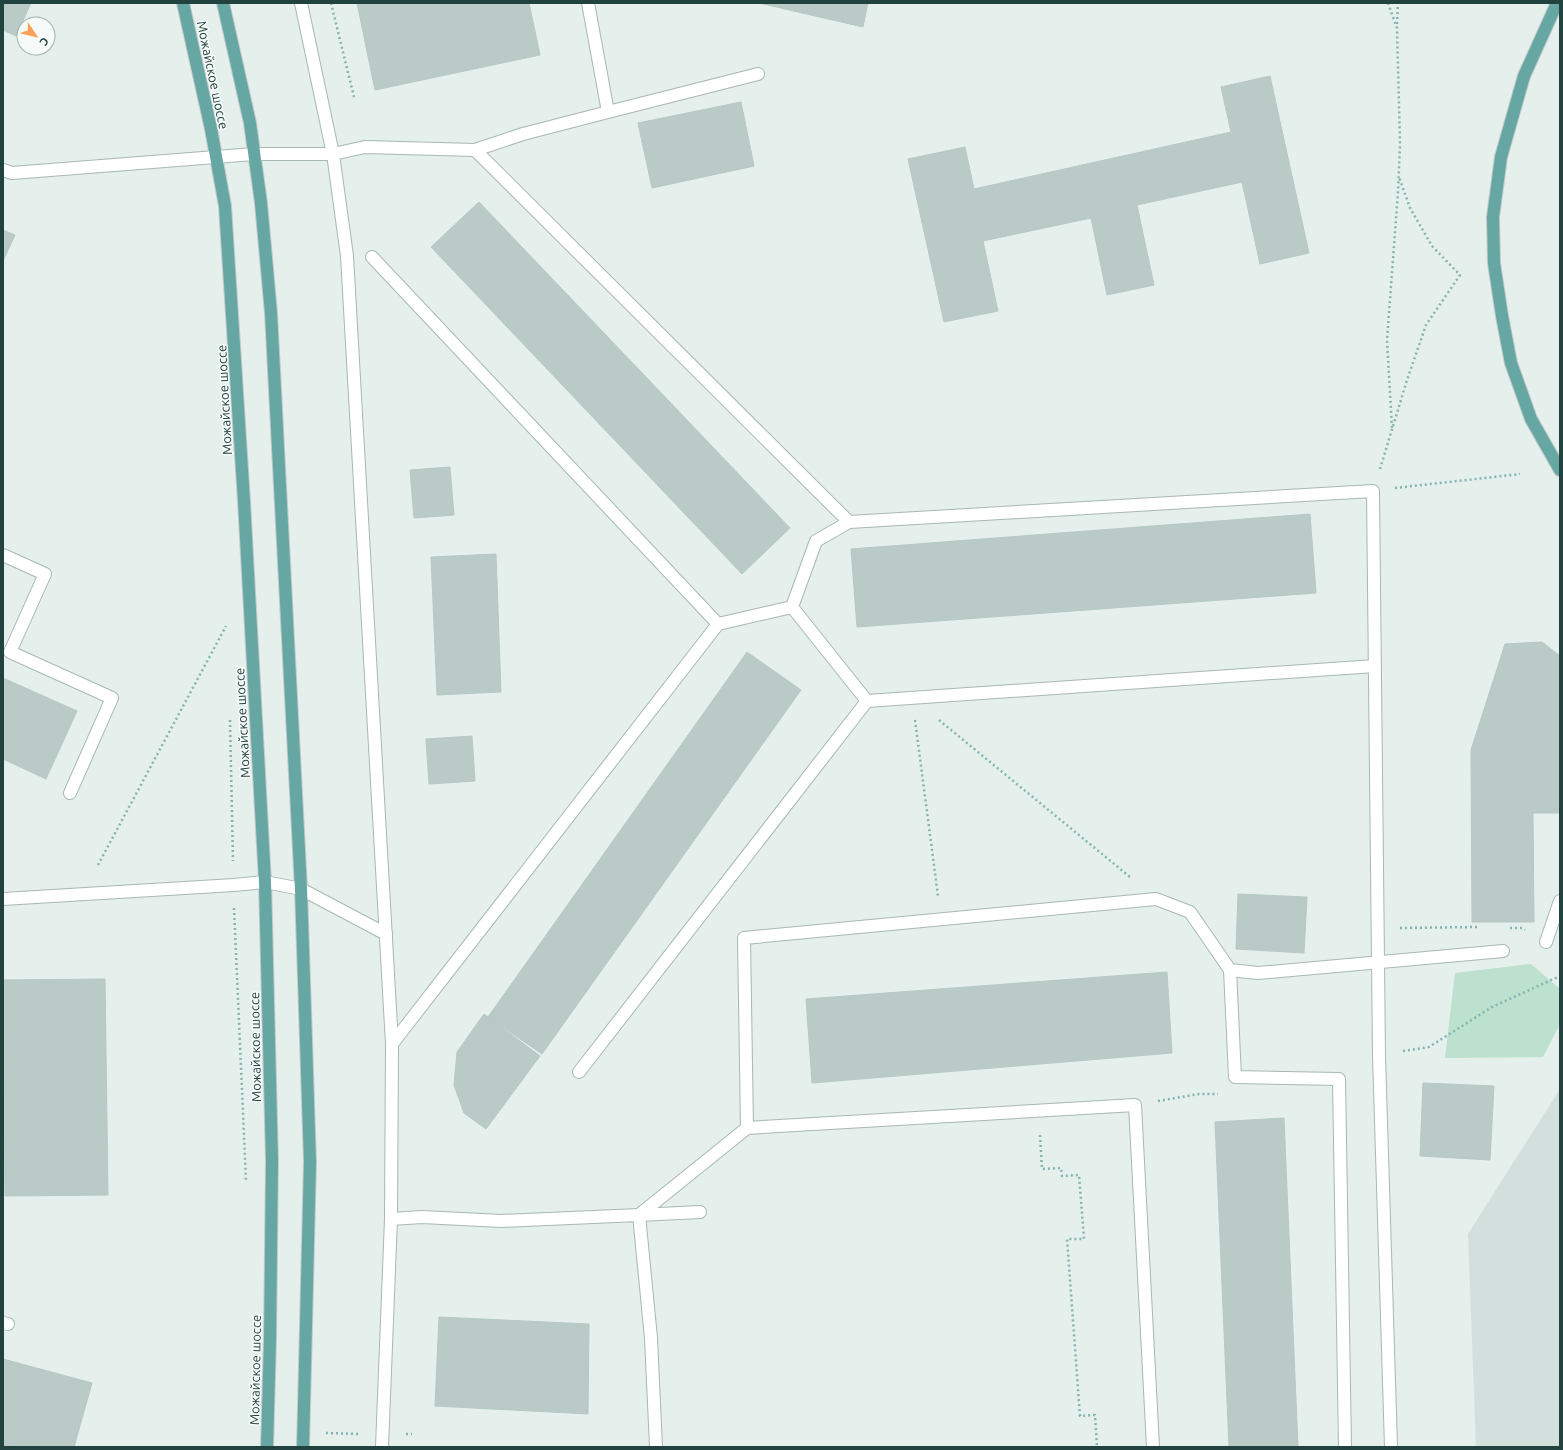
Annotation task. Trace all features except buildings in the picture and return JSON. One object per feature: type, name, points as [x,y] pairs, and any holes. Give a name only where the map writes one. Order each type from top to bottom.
[{"type":"main road","name":"Можайское шоссе","points":[[183,3],[225,206],[233,316],[265,882],[272,1162],[267,1447]]},
{"type":"main road","name":"Можайское шоссе","points":[[223,3],[250,123],[261,203],[271,313],[301,889],[310,1162],[303,1447]]},
{"type":"main road","points":[[1557,3],[1524,76],[1501,157],[1493,218],[1494,263],[1511,363],[1531,419],[1560,470]]},
{"type":"street","points":[[301,3],[333,154],[347,256],[386,934],[392,1044],[391,1219],[382,1447]]},
{"type":"street","points":[[588,3],[608,112]]},
{"type":"street","points":[[3,170],[12,173],[254,154],[333,154],[365,148],[475,150],[523,134],[758,74]]},
{"type":"street","points":[[475,150],[849,522]]},
{"type":"street","points":[[372,257],[718,624]]},
{"type":"street","points":[[792,607],[816,541],[849,522],[1373,490],[1379,1056],[1391,1447]]},
{"type":"street","points":[[3,556],[45,574],[10,652],[112,698],[70,793]]},
{"type":"street","points":[[392,1044],[718,624],[792,607]]},
{"type":"street","points":[[792,607],[867,701]]},
{"type":"street","points":[[579,1072],[867,701],[1375,666]]},
{"type":"street","points":[[3,900],[265,882],[301,889],[386,934]]},
{"type":"street","points":[[747,1128],[744,938],[1156,899],[1190,912],[1230,970],[1235,1077],[1339,1079],[1345,1447]]},
{"type":"street","points":[[1546,942],[1560,901]]},
{"type":"street","points":[[1230,970],[1258,973],[1378,963],[1502,950]]},
{"type":"street","points":[[639,1215],[747,1128],[1135,1105],[1153,1447]]},
{"type":"street","points":[[391,1219],[422,1218],[501,1221],[700,1212]]},
{"type":"street","points":[[639,1215],[651,1338],[656,1447]]},
{"type":"path","points":[[331,3],[354,97]]},
{"type":"path","points":[[1388,3],[1397,28]]},
{"type":"path","points":[[1392,430],[1386,340],[1399,177],[1398,3]]},
{"type":"path","points":[[1399,177],[1410,208],[1432,246],[1460,275],[1426,325],[1373,490],[1520,474]]},
{"type":"path","points":[[98,865],[228,622],[228,630]]},
{"type":"path","points":[[912,698],[1156,899]]},
{"type":"path","points":[[912,698],[941,919]]},
{"type":"path","points":[[230,715],[234,929],[246,1185]]},
{"type":"path","points":[[1379,1056],[1429,1047],[1492,1007],[1560,976]]},
{"type":"path","points":[[1135,1105],[1199,1094],[1223,1095]]},
{"type":"path","points":[[1038,1110],[1042,1169],[1061,1168],[1062,1176],[1079,1175],[1084,1239],[1067,1239],[1080,1416],[1095,1415],[1097,1447]]},
{"type":"path","points":[[304,1433],[412,1434]]},
{"type":"shaded area","points":[[1560,1089],[1560,1447],[1476,1447],[1468,1234]]},
{"type":"green space","points":[[1531,964],[1560,989],[1560,1024],[1543,1057],[1445,1058],[1455,973]]}]
